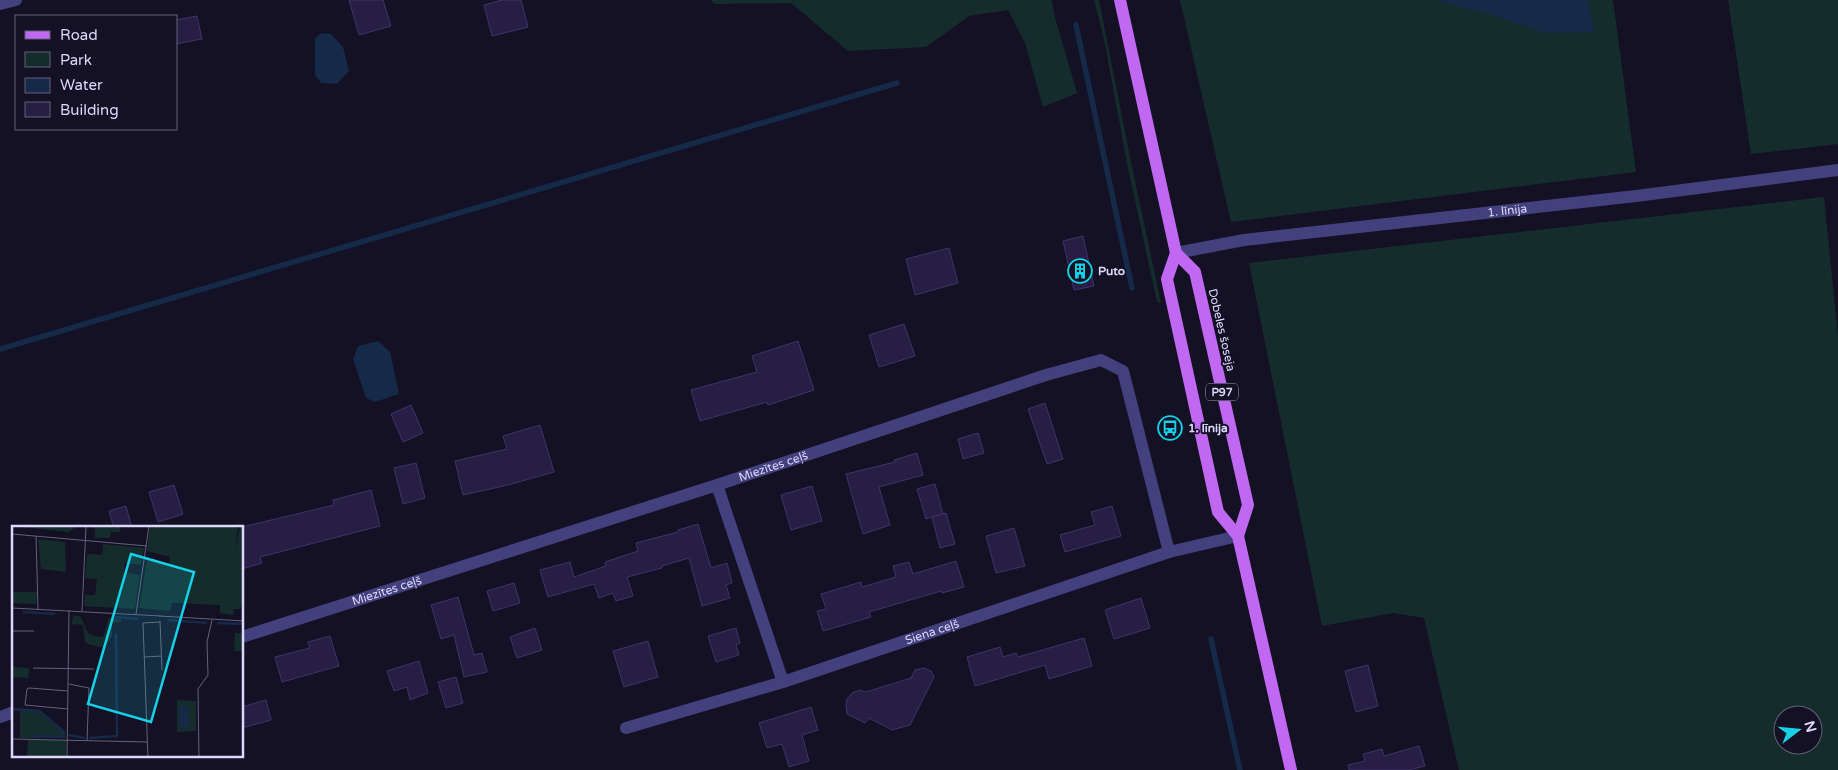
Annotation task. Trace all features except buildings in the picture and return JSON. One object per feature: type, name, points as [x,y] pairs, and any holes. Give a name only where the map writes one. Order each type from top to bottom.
[{"type":"main road","points":[[1120,0],[1176,253]]},
{"type":"main road","name":"Dobeles šoseja","points":[[1176,253],[1195,272],[1248,506],[1238,536]]},
{"type":"main road","name":"P97","points":[[1176,253],[1166,279],[1218,512],[1238,536],[1290,770]]},
{"type":"street","points":[[0,4],[16,0]]},
{"type":"street","name":"1. līnija","points":[[1176,253],[1244,240],[1636,196],[1838,170]]},
{"type":"street","name":"Miezītes ceļš","points":[[244,636],[717,484],[1046,375],[1101,360],[1123,371],[1169,552]]},
{"type":"street","points":[[717,484],[783,682]]},
{"type":"street","name":"Siena ceļš","points":[[626,728],[783,682],[1169,552],[1238,536]]},
{"type":"green space","points":[[711,0],[1052,0],[1054,14],[1077,93],[1043,107],[1025,43],[1008,10],[969,16],[926,47],[848,51],[791,3],[714,4]]},
{"type":"green space","points":[[1094,0],[1099,0],[1161,303],[1157,302],[1127,163],[1104,39]]},
{"type":"green space","points":[[1180,0],[1613,0],[1636,172],[1231,222]]},
{"type":"green space","points":[[1728,0],[1838,0],[1838,144],[1751,154]]},
{"type":"green space","points":[[1824,197],[1838,337],[1838,770],[1459,770],[1424,618],[1393,613],[1322,626],[1249,263]]},
{"type":"water","points":[[1442,0],[1589,0],[1588,5],[1595,32],[1544,33],[1493,15],[1442,2]]},
{"type":"water","points":[[321,33],[331,34],[343,47],[349,71],[337,84],[321,83],[315,75],[315,39]]},
{"type":"water","points":[[378,341],[390,352],[399,394],[375,402],[366,398],[353,359],[358,346]]},
{"type":"waterway","points":[[1076,25],[1132,288]]},
{"type":"waterway","points":[[0,349],[897,83]]},
{"type":"waterway","points":[[1211,639],[1240,770]]},
{"type":"place","name":"Puto","points":[[1080,271]]},
{"type":"place","name":"1. līnija","points":[[1170,428]]}]
